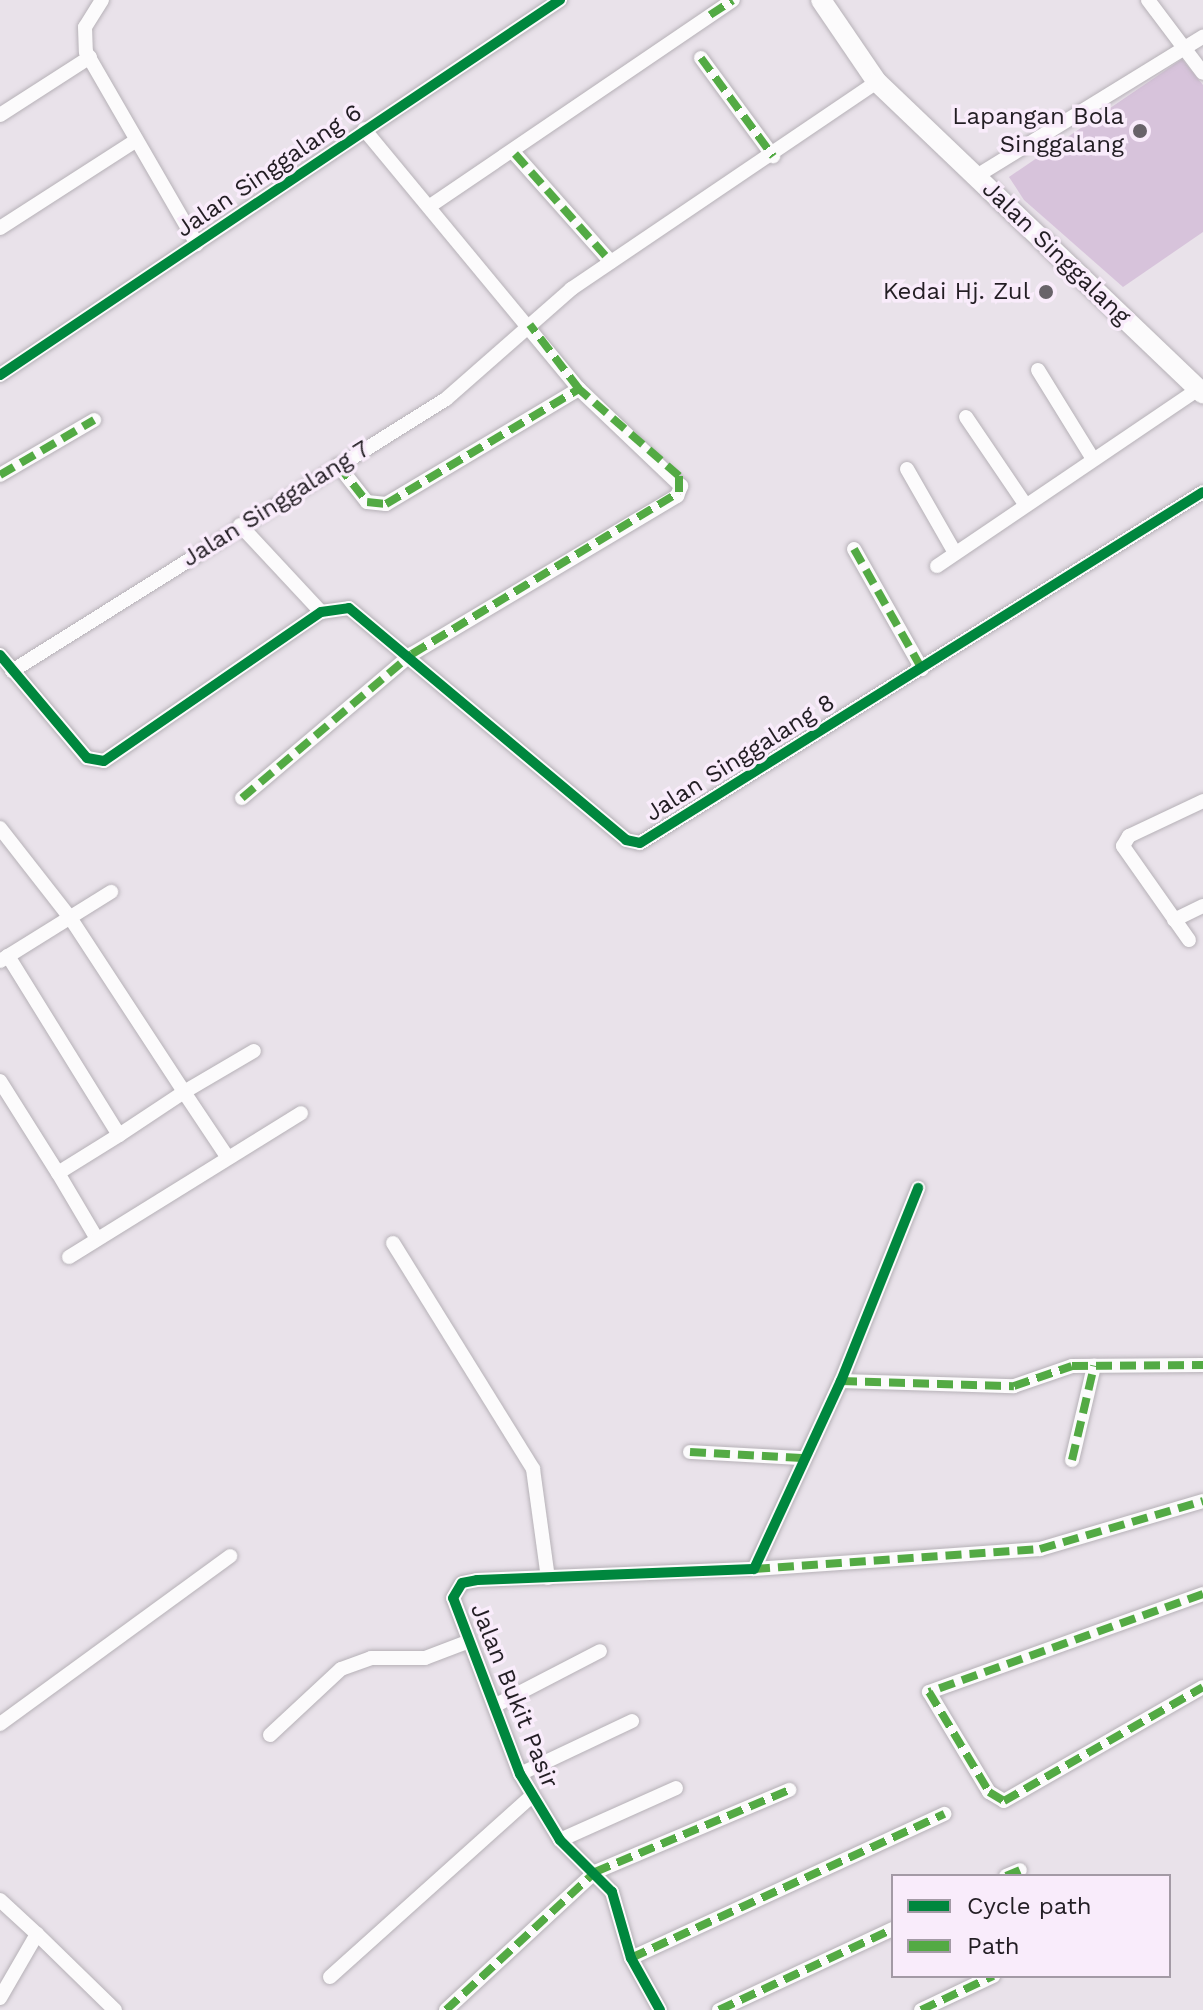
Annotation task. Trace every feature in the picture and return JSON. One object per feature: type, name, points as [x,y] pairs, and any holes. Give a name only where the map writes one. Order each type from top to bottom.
[{"type":"main road","name":"Jalan Singgalang","points":[[821,0],[877,82],[1200,391]]},
{"type":"street","points":[[102,0],[85,27],[90,57],[135,141],[197,244]]},
{"type":"street","name":"Jalan Singgalang 6","points":[[0,375],[560,0]]},
{"type":"street","points":[[430,206],[515,154],[733,0]]},
{"type":"street","points":[[1148,0],[1203,73]]},
{"type":"street","points":[[975,177],[1203,37]]},
{"type":"street","points":[[0,115],[90,57]]},
{"type":"street","points":[[701,58],[773,156]]},
{"type":"street","name":"Jalan Singgalang 7","points":[[12,671],[240,525],[446,399],[530,325],[611,262],[773,156],[877,82]]},
{"type":"street","points":[[242,798],[412,654],[679,492],[679,476],[579,389],[530,325],[364,129]]},
{"type":"street","points":[[0,228],[135,141]]},
{"type":"street","points":[[515,154],[611,262]]},
{"type":"street","points":[[1038,370],[1093,459]]},
{"type":"street","points":[[338,465],[367,502],[386,504],[579,389]]},
{"type":"street","points":[[937,566],[954,551],[1200,391]]},
{"type":"street","points":[[966,417],[1025,504]]},
{"type":"street","points":[[0,475],[94,420]]},
{"type":"street","points":[[907,469],[954,551]]},
{"type":"street","name":"Jalan Singgalang 8","points":[[321,612],[355,611],[412,654],[626,840],[640,843],[1203,492]]},
{"type":"street","points":[[0,655],[87,758],[104,761],[321,612],[240,525]]},
{"type":"street","points":[[854,549],[922,669]]},
{"type":"street","points":[[1189,940],[1124,842],[1203,801]]},
{"type":"street","points":[[0,828],[71,919],[228,1158]]},
{"type":"street","points":[[111,892],[4,958],[119,1135]]},
{"type":"street","points":[[1174,920],[1203,906]]},
{"type":"street","points":[[58,1173],[254,1051]]},
{"type":"street","points":[[0,1081],[97,1239]]},
{"type":"street","points":[[69,1257],[301,1113]]},
{"type":"street","points":[[754,1569],[802,1458],[841,1381],[918,1188]]},
{"type":"street","points":[[393,1243],[533,1469],[548,1578],[754,1569],[1027,1551],[1203,1501]]},
{"type":"street","points":[[841,1381],[1014,1386],[1094,1366],[1203,1365]]},
{"type":"street","points":[[1072,1460],[1094,1366]]},
{"type":"street","points":[[690,1452],[802,1458]]},
{"type":"street","points":[[0,1724],[230,1556]]},
{"type":"street","name":"Jalan Bukit Pasir","points":[[548,1578],[462,1583],[453,1598],[467,1642],[496,1705],[520,1774],[560,1840],[612,1892],[631,1958],[660,2010]]},
{"type":"street","points":[[1203,1594],[929,1692],[989,1792],[1004,1801],[1203,1687]]},
{"type":"street","points":[[270,1735],[341,1669],[371,1658],[425,1658],[467,1642]]},
{"type":"street","points":[[496,1705],[600,1651]]},
{"type":"street","points":[[520,1774],[632,1721]]},
{"type":"street","points":[[560,1840],[676,1788]]},
{"type":"street","points":[[446,2010],[595,1872],[789,1790]]},
{"type":"street","points":[[330,1977],[532,1796]]},
{"type":"street","points":[[631,1958],[944,1814]]},
{"type":"street","points":[[0,1900],[115,2010]]},
{"type":"street","points":[[719,2010],[891,1930]]},
{"type":"street","points":[[0,1998],[37,1934]]},
{"type":"street","points":[[921,2010],[989,1978]]},
{"type":"shaded area","name":"Lapangan Bola Singgalang","points":[[1182,59],[1203,85],[1203,232],[1123,287],[1024,200],[1009,177]]},
{"type":"marked path","points":[[710,15],[733,0]]},
{"type":"marked path","points":[[701,58],[773,156]]},
{"type":"marked path","points":[[515,154],[611,262]]},
{"type":"marked path","points":[[242,798],[412,654],[679,492],[679,476],[579,389],[530,325]]},
{"type":"marked path","points":[[338,465],[367,502],[386,504],[579,389]]},
{"type":"marked path","points":[[0,475],[94,420]]},
{"type":"marked path","points":[[854,549],[922,669]]},
{"type":"marked path","points":[[841,1381],[1014,1386],[1072,1366],[1203,1365]]},
{"type":"marked path","points":[[1072,1460],[1094,1366]]},
{"type":"marked path","points":[[690,1452],[802,1458]]},
{"type":"marked path","points":[[754,1569],[1040,1549],[1203,1501]]},
{"type":"marked path","points":[[1203,1594],[929,1692],[989,1792],[1004,1801],[1203,1687]]},
{"type":"marked path","points":[[446,2010],[595,1872],[789,1790]]},
{"type":"marked path","points":[[631,1958],[944,1814]]},
{"type":"marked path","points":[[1011,1874],[1020,1870]]},
{"type":"marked path","points":[[719,2010],[891,1930]]},
{"type":"marked path","points":[[921,2010],[989,1978]]},
{"type":"cycle path","points":[[0,375],[560,0]]},
{"type":"cycle path","points":[[0,655],[87,758],[104,761],[321,612],[349,608],[626,840],[640,843],[1203,492]]},
{"type":"cycle path","points":[[660,2010],[631,1958],[612,1892],[560,1840],[520,1774],[453,1598],[462,1583],[477,1580],[754,1569],[841,1381],[918,1188]]},
{"type":"place","name":"Lapangan Bola Singgalang","points":[[1140,131]]},
{"type":"place","name":"Kedai Hj. Zul","points":[[1046,292]]}]
